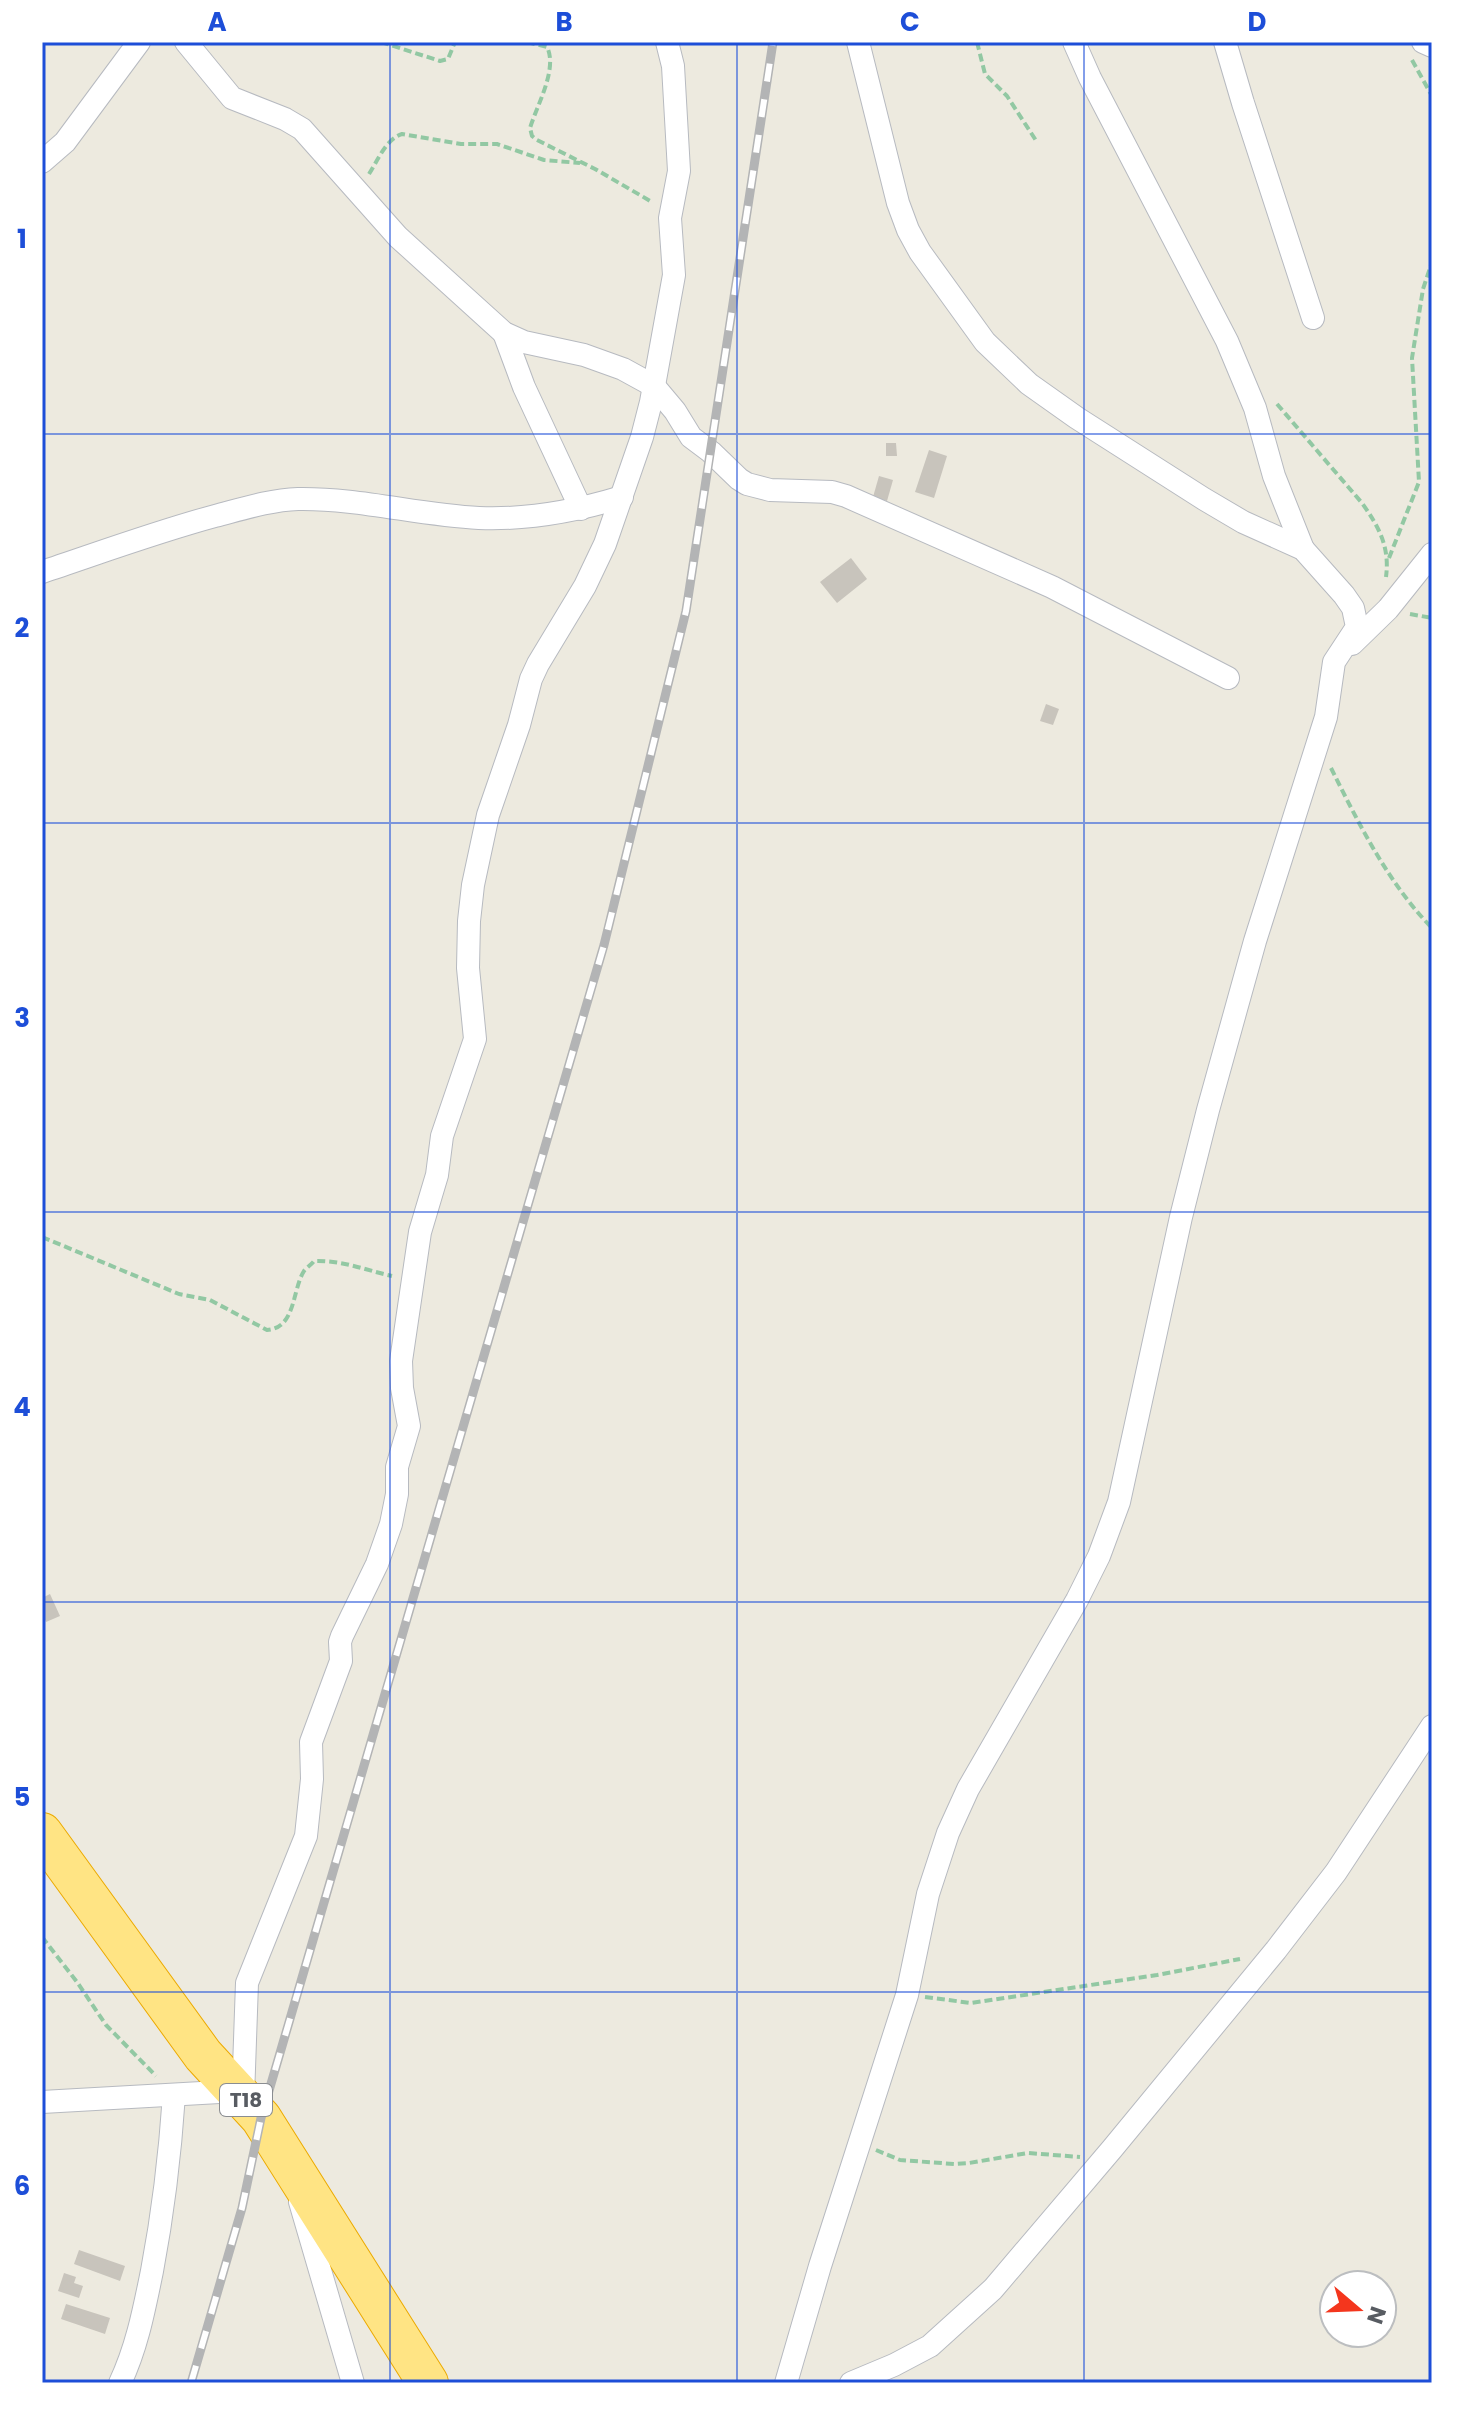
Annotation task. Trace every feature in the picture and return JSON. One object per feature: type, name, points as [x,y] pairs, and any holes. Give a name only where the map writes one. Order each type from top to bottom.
[{"type":"highway","name":"T18","points":[[42,1833],[203,2055],[261,2118],[428,2383]]},
{"type":"street","points":[[42,162],[65,142],[139,42]]},
{"type":"street","points":[[186,42],[229,97],[296,124],[421,259],[504,333],[524,342],[584,355],[623,369],[654,386],[691,437],[747,484],[770,490],[832,492],[846,496],[1052,587],[1228,678]]},
{"type":"street","points":[[46,2101],[240,2094],[247,1983],[306,1836],[312,1779],[311,1742],[341,1661],[342,1636],[377,1564],[391,1524],[397,1494],[397,1467],[409,1426],[400,1373],[420,1232],[437,1175],[442,1136],[475,1039],[468,968],[469,921],[473,885],[488,815],[519,725],[531,679],[585,586],[605,544],[642,437],[654,386],[674,275],[669,231],[679,171],[673,66],[667,42]]},
{"type":"street","points":[[786,2383],[907,1995],[928,1894],[948,1833],[968,1789],[1077,1600],[1099,1556],[1119,1502],[1178,1231],[1208,1110],[1255,941],[1326,717],[1334,662],[1357,627],[1353,608],[1303,549],[1243,522],[1077,418],[1029,384],[985,342],[920,252],[908,230],[898,203],[858,42]]},
{"type":"street","points":[[1074,42],[1227,341],[1255,408],[1274,476],[1303,549]]},
{"type":"street","points":[[1225,42],[1313,318]]},
{"type":"street","points":[[1416,48],[1432,46]]},
{"type":"street","points":[[504,333],[524,387],[581,509]]},
{"type":"street","points":[[42,572],[177,526],[254,505],[297,499],[375,504],[478,518],[525,517],[581,509],[622,497]]},
{"type":"street","points":[[1334,662],[1388,609],[1432,554]]},
{"type":"street","points":[[851,2383],[930,2346],[993,2289],[1276,1950],[1336,1872],[1432,1726]]},
{"type":"street","points":[[120,2383],[140,2333],[158,2241],[170,2160],[174,2095]]},
{"type":"street","points":[[288,2163],[353,2383]]},
{"type":"path","points":[[381,42],[440,61],[448,59],[455,42]]},
{"type":"path","points":[[527,42],[547,47],[551,62],[548,80],[530,128],[532,136],[671,213]]},
{"type":"path","points":[[977,42],[985,74],[1007,96],[1037,142]]},
{"type":"path","points":[[1416,48],[1432,96]]},
{"type":"path","points":[[358,193],[390,140],[402,134],[461,144],[497,144],[544,160],[582,163]]},
{"type":"path","points":[[1385,585],[1389,560],[1419,482],[1412,358],[1423,289],[1432,262]]},
{"type":"path","points":[[1271,397],[1362,503],[1384,538],[1389,560]]},
{"type":"path","points":[[1318,742],[1363,833],[1394,881],[1432,928]]},
{"type":"path","points":[[42,1237],[179,1294],[210,1300],[267,1330],[275,1330],[283,1324],[303,1272],[314,1261],[327,1260],[414,1279]]},
{"type":"path","points":[[42,1937],[106,2025],[174,2095]]},
{"type":"path","points":[[907,1995],[971,2003],[1187,1970],[1276,1950]]},
{"type":"path","points":[[859,2143],[900,2160],[954,2164],[1028,2153],[1092,2156],[1112,2149]]},
{"type":"building","points":[[886,443],[896,443],[897,456],[886,456]]},
{"type":"building","points":[[929,450],[947,456],[934,498],[915,492]]},
{"type":"building","points":[[879,476],[893,480],[887,501],[873,497]]},
{"type":"building","points":[[851,558],[867,579],[837,603],[820,582]]},
{"type":"building","points":[[1046,704],[1059,709],[1053,725],[1040,721]]},
{"type":"building","points":[[50,1594],[60,1616],[46,1622],[42,1613],[42,1598]]},
{"type":"building","points":[[79,2250],[125,2266],[120,2281],[74,2264]]},
{"type":"building","points":[[64,2273],[76,2277],[74,2283],[83,2286],[79,2298],[58,2291]]},
{"type":"building","points":[[66,2304],[110,2318],[105,2334],[61,2319]]},
{"type":"railway","points":[[191,2383],[242,2208],[261,2118],[604,945],[686,611],[773,42]]}]
